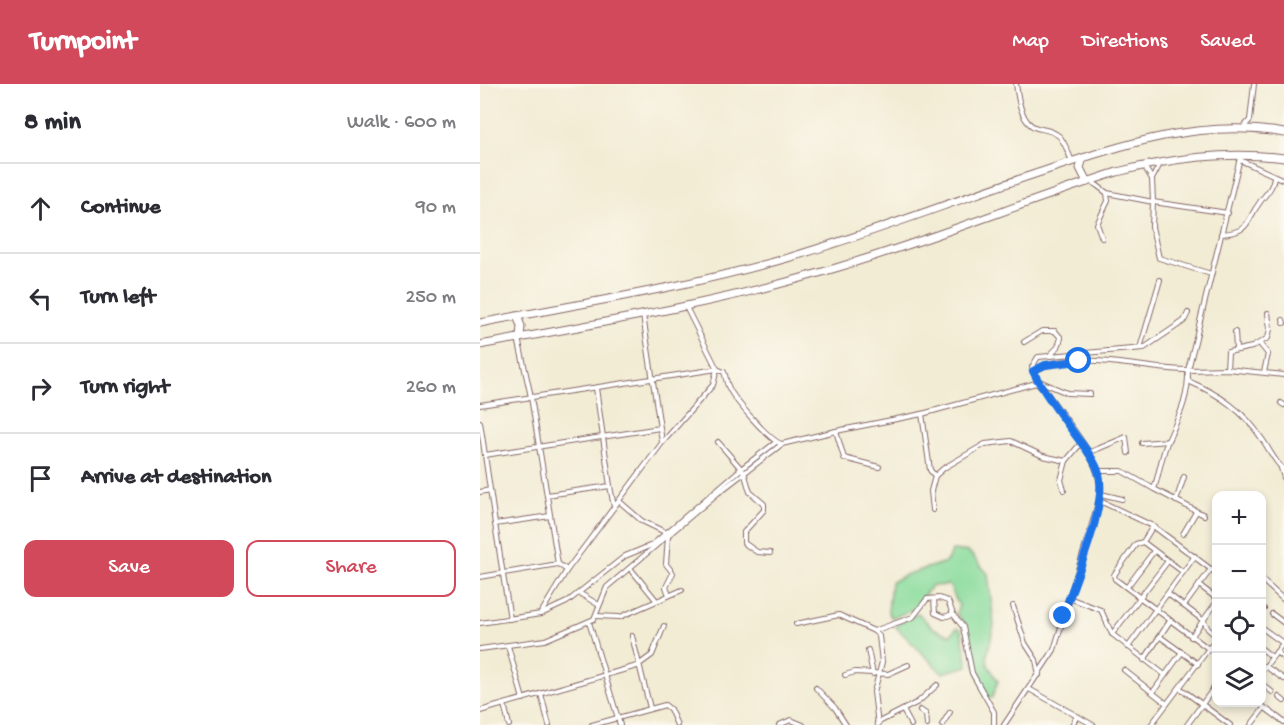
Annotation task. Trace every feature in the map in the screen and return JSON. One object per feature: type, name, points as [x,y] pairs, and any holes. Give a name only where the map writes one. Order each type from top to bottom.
[{"type":"highway","points":[[480,322],[629,295],[789,258],[1083,158],[1153,137],[1209,129],[1284,133]]},
{"type":"highway","points":[[480,345],[686,307],[839,267],[1088,181],[1143,165],[1161,161],[1240,157],[1284,158]]},
{"type":"highway","points":[[1083,158],[1081,173],[1088,181]]},
{"type":"highway","points":[[1072,162],[1078,185]]},
{"type":"highway","points":[[517,316],[521,326],[519,338]]},
{"type":"street","points":[[1016,84],[1019,103],[1026,120],[1031,126],[1054,132],[1061,138],[1072,162]]},
{"type":"street","points":[[1242,130],[1250,120],[1254,84]]},
{"type":"street","points":[[1154,489],[1168,441],[1185,405],[1188,370],[1240,157],[1274,177],[1284,180]]},
{"type":"street","points":[[1161,161],[1152,179],[1152,227],[1159,258],[1211,274]]},
{"type":"street","points":[[1143,165],[1152,179]]},
{"type":"street","points":[[1221,234],[1235,233],[1248,225],[1259,203],[1272,189],[1274,177]]},
{"type":"street","points":[[1088,181],[1107,193],[1228,213]]},
{"type":"street","points":[[1102,238],[1097,224],[1108,201],[1107,193]]},
{"type":"street","points":[[1140,349],[1160,280]]},
{"type":"street","points":[[541,614],[567,570],[614,507],[662,443],[712,385],[717,369],[686,307]]},
{"type":"street","points":[[1004,725],[1054,650],[1101,494],[1098,471],[1039,382],[1033,371],[1034,360],[1049,355],[1140,349],[1184,321],[1188,313]]},
{"type":"street","points":[[1227,369],[1228,352],[1260,344],[1269,334],[1268,313]]},
{"type":"street","points":[[643,314],[662,443]]},
{"type":"street","points":[[1024,342],[1042,332],[1055,331],[1059,334],[1061,342],[1049,355]]},
{"type":"street","points":[[1235,332],[1237,350]]},
{"type":"street","points":[[519,338],[558,564]]},
{"type":"street","points":[[1260,344],[1268,354],[1264,373]]},
{"type":"street","points":[[1033,371],[1045,365],[1079,361],[1188,370],[1227,369],[1284,375]]},
{"type":"street","points":[[480,405],[717,369],[724,372],[729,389],[775,443],[782,444]]},
{"type":"street","points":[[1188,381],[1216,393],[1255,428],[1282,468],[1284,478]]},
{"type":"street","points":[[742,470],[782,444],[922,414],[984,399],[1039,382],[1067,393],[1090,394]]},
{"type":"street","points":[[596,388],[614,507]]},
{"type":"street","points":[[922,414],[930,470],[935,476]]},
{"type":"street","points":[[480,422],[510,619]]},
{"type":"street","points":[[485,455],[660,428]]},
{"type":"street","points":[[836,431],[844,458],[879,467]]},
{"type":"street","points":[[1088,453],[1126,437],[1128,453]]},
{"type":"street","points":[[933,510],[931,491],[935,476],[944,468],[985,444],[1004,441],[1016,443],[1042,456],[1066,461]]},
{"type":"street","points":[[1142,443],[1168,441]]},
{"type":"street","points":[[718,442],[742,470],[748,490],[762,501],[765,507],[747,528],[743,539],[757,552],[770,554]]},
{"type":"street","points":[[480,650],[545,640],[589,622],[596,616],[605,590],[667,534],[775,443]]},
{"type":"street","points":[[1064,490],[1061,480],[1066,461],[1081,443]]},
{"type":"street","points":[[1098,471],[1122,471],[1204,515]]},
{"type":"street","points":[[1176,501],[1184,477]]},
{"type":"street","points":[[547,495],[610,486]]},
{"type":"street","points":[[480,492],[490,490]]},
{"type":"street","points":[[1101,494],[1122,499]]},
{"type":"street","points":[[619,501],[642,521],[667,534]]},
{"type":"street","points":[[1100,501],[1153,526],[1211,568],[1184,606]]},
{"type":"street","points":[[1183,534],[1196,512]]},
{"type":"street","points":[[495,524],[550,516]]},
{"type":"street","points":[[1153,526],[1143,542],[1136,544],[1114,575],[1115,579],[1209,649]]},
{"type":"street","points":[[480,623],[541,614],[556,608],[625,556],[647,548],[667,534]]},
{"type":"street","points":[[667,534],[666,564],[673,573],[666,586],[669,595]]},
{"type":"street","points":[[1143,542],[1184,572]]},
{"type":"street","points":[[1127,587],[1154,551]]},
{"type":"street","points":[[1128,647],[1195,556]]},
{"type":"street","points":[[1112,634],[1168,561]]},
{"type":"street","points":[[480,578],[558,564],[567,570]]},
{"type":"street","points":[[630,568],[657,600]]},
{"type":"street","points":[[1266,584],[1284,600]]},
{"type":"street","points":[[1199,585],[1212,595]]},
{"type":"street","points":[[596,616],[621,617],[682,590]]},
{"type":"street","points":[[578,593],[599,605]]},
{"type":"street","points":[[1168,594],[1204,621],[1212,634]]},
{"type":"street","points":[[1068,598],[1101,610],[1112,634],[1165,675]]},
{"type":"street","points":[[874,632],[913,617],[927,599],[948,601],[953,614],[963,627],[972,673],[994,712],[994,725]]},
{"type":"street","points":[[934,599],[935,613],[944,617],[953,614]]},
{"type":"street","points":[[1012,606],[1025,644],[1036,660],[1039,675]]},
{"type":"street","points":[[1191,637],[1212,609]]},
{"type":"street","points":[[1272,614],[1284,622]]},
{"type":"street","points":[[796,624],[839,615],[874,632],[882,645],[882,662],[876,675],[874,692],[877,724],[922,699],[938,685]]},
{"type":"street","points":[[1144,660],[1170,621]]},
{"type":"street","points":[[589,622],[620,725]]},
{"type":"street","points":[[480,711],[637,666],[652,656],[664,626]]},
{"type":"street","points":[[1266,631],[1283,642],[1266,665]]},
{"type":"street","points":[[632,636],[637,666],[650,708]]},
{"type":"street","points":[[1159,636],[1198,664]]},
{"type":"street","points":[[1151,725],[1212,644]]},
{"type":"street","points":[[507,646],[524,699]]},
{"type":"street","points":[[868,650],[876,675]]},
{"type":"street","points":[[1153,692],[1182,652]]},
{"type":"street","points":[[1266,652],[1272,657]]},
{"type":"street","points":[[1276,652],[1284,658]]},
{"type":"street","points":[[845,675],[855,672],[890,674],[908,664]]},
{"type":"street","points":[[1266,667],[1284,679]]},
{"type":"street","points":[[1124,670],[1167,704]]},
{"type":"street","points":[[1266,687],[1272,692]]},
{"type":"street","points":[[816,688],[835,708],[846,725]]},
{"type":"street","points":[[1029,688],[1093,725]]},
{"type":"street","points":[[1180,688],[1222,723],[1230,725]]},
{"type":"street","points":[[1187,725],[1212,691]]},
{"type":"street","points":[[541,694],[549,725]]},
{"type":"street","points":[[1279,697],[1284,701]]},
{"type":"street","points":[[504,704],[509,725]]},
{"type":"street","points":[[592,725],[650,708],[668,706],[677,725]]},
{"type":"street","points":[[1258,725],[1252,723],[1264,708],[1284,722]]},
{"type":"street","points":[[903,710],[911,725]]},
{"type":"street","points":[[921,710],[926,714],[927,725]]},
{"type":"street","points":[[942,725],[950,712]]},
{"type":"street","points":[[1072,725],[1077,716]]},
{"type":"street","points":[[779,725],[791,720],[803,725]]},
{"type":"green space","points":[[953,550],[969,552],[988,574],[994,625],[987,656],[988,665],[998,681],[992,698],[987,697],[982,687],[969,639],[956,613],[959,606],[949,585],[931,586],[914,609],[892,618],[888,612],[891,582],[946,562]]},
{"type":"green space","points":[[918,613],[932,627],[944,633],[950,635],[957,628],[961,629],[968,666],[942,673],[895,626]]},
{"type":"route","points":[[1063,616],[1096,518],[1101,484],[1098,471],[1088,453],[1061,416],[1033,371],[1045,365],[1079,361]]}]
